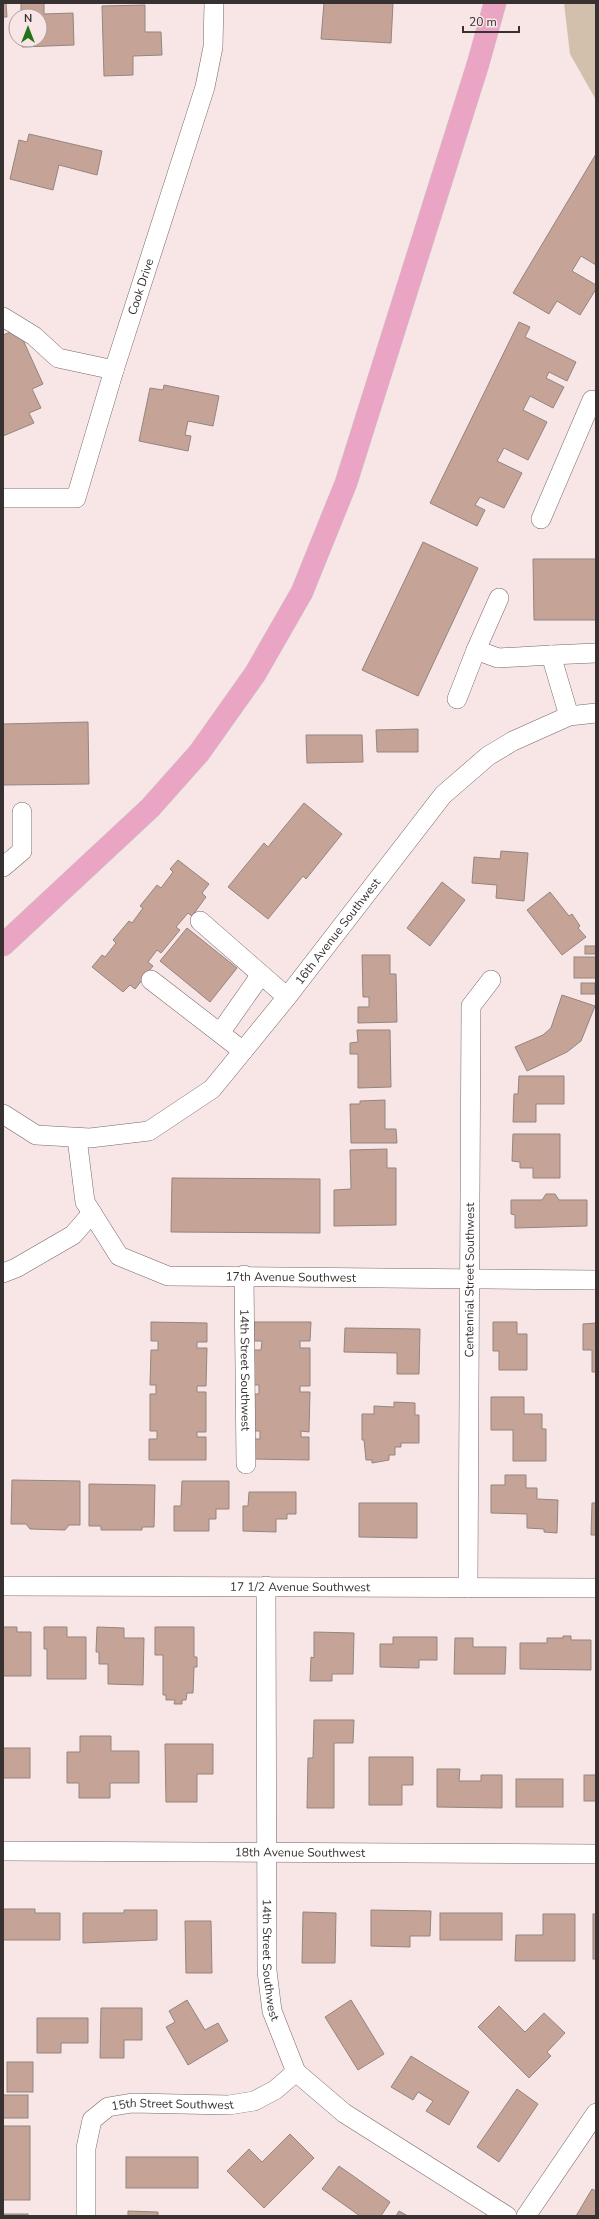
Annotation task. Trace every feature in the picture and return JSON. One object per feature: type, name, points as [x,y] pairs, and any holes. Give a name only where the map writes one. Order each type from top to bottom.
[{"type":"main road","points":[[3,945],[150,808],[199,753],[255,674],[302,592],[346,483],[478,64],[495,3]]},
{"type":"street","name":"Cook Drive","points":[[3,498],[76,498],[114,370],[205,87],[213,47],[214,3]]},
{"type":"street","points":[[3,317],[34,336],[58,358],[114,370]]},
{"type":"street","points":[[541,519],[592,400],[596,401]]},
{"type":"street","points":[[457,699],[476,650],[499,598]]},
{"type":"street","points":[[476,650],[498,658],[596,653]]},
{"type":"street","points":[[551,655],[569,716]]},
{"type":"street","name":"16th Avenue Southwest","points":[[3,1114],[36,1135],[90,1138],[149,1131],[212,1089],[287,998],[443,795],[488,756],[513,741],[569,716],[596,713]]},
{"type":"street","points":[[3,867],[22,851],[22,812]]},
{"type":"street","points":[[200,921],[260,976],[287,998]]},
{"type":"street","points":[[220,1033],[260,976]]},
{"type":"street","points":[[151,980],[243,1051]]},
{"type":"street","name":"Centennial Street Southwest","points":[[468,1588],[470,1278],[468,1204],[471,1006],[491,980]]},
{"type":"street","name":"17th Avenue Southwest","points":[[77,1138],[85,1202],[118,1256],[168,1276],[244,1275],[596,1280]]},
{"type":"street","points":[[3,1273],[16,1268],[73,1235],[92,1213]]},
{"type":"street","name":"14th Street Southwest","points":[[244,1275],[246,1464]]},
{"type":"street","name":"17 1/2 Avenue Southwest","points":[[3,1586],[596,1588]]},
{"type":"street","name":"14th Street Southwest","points":[[266,1586],[267,1972],[272,2011],[296,2072],[344,2113],[508,2216]]},
{"type":"street","name":"18th Avenue Southwest","points":[[3,1852],[596,1854]]},
{"type":"street","name":"15th Street Southwest","points":[[86,2216],[86,2148],[92,2120],[108,2107],[132,2103],[229,2105],[254,2101],[275,2090],[296,2072]]},
{"type":"street","points":[[526,2216],[596,2113]]},
{"type":"shaded area","points":[[564,3],[596,3],[596,100],[570,54]]},
{"type":"building","points":[[3,3],[6,3],[7,17],[3,17]]},
{"type":"building","points":[[21,3],[44,3],[44,8],[21,8]]},
{"type":"building","points":[[324,3],[393,3],[391,43],[321,39]]},
{"type":"building","points":[[145,5],[145,32],[161,32],[162,55],[133,56],[133,75],[104,76],[102,6]]},
{"type":"building","points":[[73,13],[74,45],[48,46],[48,14]]},
{"type":"building","points":[[29,134],[102,151],[97,175],[59,165],[53,190],[10,179],[19,140],[27,142]]},
{"type":"building","points":[[596,154],[596,265],[581,256],[572,271],[596,285],[596,289],[580,315],[557,301],[549,314],[513,293]]},
{"type":"building","points":[[519,322],[530,327],[525,337],[576,362],[567,381],[549,372],[546,378],[564,387],[553,408],[530,396],[523,410],[547,422],[528,460],[504,448],[497,461],[522,473],[504,508],[480,497],[475,505],[485,510],[477,526],[430,503]]},
{"type":"building","points":[[18,329],[43,384],[32,389],[41,408],[29,413],[34,423],[3,436],[3,335]]},
{"type":"building","points":[[164,385],[219,396],[213,426],[188,421],[185,435],[191,436],[188,451],[139,441],[150,388],[163,390]]},
{"type":"building","points":[[423,542],[478,568],[418,696],[362,670]]},
{"type":"building","points":[[533,559],[596,559],[596,620],[534,620]]},
{"type":"building","points":[[88,722],[89,784],[3,785],[3,724]]},
{"type":"building","points":[[418,729],[418,752],[377,752],[376,730]]},
{"type":"building","points":[[306,735],[362,735],[363,762],[307,763]]},
{"type":"building","points":[[304,803],[342,834],[306,879],[303,876],[268,919],[228,887],[264,843],[268,847]]},
{"type":"building","points":[[501,851],[528,853],[524,901],[496,898],[497,885],[472,883],[474,857],[500,859]]},
{"type":"building","points":[[178,860],[209,884],[202,893],[206,897],[192,916],[188,913],[176,927],[180,930],[161,953],[157,950],[148,962],[153,966],[135,989],[130,985],[123,992],[92,967],[102,955],[105,957],[116,943],[113,940],[129,921],[132,923],[143,908],[140,906],[157,885],[161,888],[173,872],[170,869]]},
{"type":"building","points":[[442,882],[465,900],[430,946],[407,928]]},
{"type":"building","points":[[550,892],[569,916],[572,914],[580,926],[578,928],[586,937],[562,955],[527,910]]},
{"type":"building","points":[[187,928],[237,968],[210,1002],[160,961]]},
{"type":"building","points":[[585,946],[596,946],[596,954],[585,954]]},
{"type":"building","points":[[362,955],[390,955],[390,974],[396,974],[397,1022],[358,1023],[358,1007],[369,1007],[369,997],[363,997]]},
{"type":"building","points":[[574,957],[596,957],[596,978],[574,978]]},
{"type":"building","points":[[581,983],[595,983],[595,994],[581,994]]},
{"type":"building","points":[[562,995],[595,1006],[581,1041],[567,1052],[527,1071],[515,1047],[543,1035],[551,1028]]},
{"type":"building","points":[[357,1030],[390,1030],[391,1087],[358,1088],[358,1054],[350,1054],[350,1043],[358,1042]]},
{"type":"building","points":[[519,1076],[564,1076],[564,1104],[536,1104],[536,1122],[513,1122],[514,1094],[518,1094]]},
{"type":"building","points":[[385,1100],[385,1129],[396,1129],[397,1143],[351,1143],[350,1104],[360,1104],[360,1101]]},
{"type":"building","points":[[513,1134],[560,1134],[560,1178],[533,1178],[533,1168],[520,1168],[520,1162],[512,1161]]},
{"type":"building","points":[[387,1149],[387,1168],[396,1168],[396,1225],[334,1226],[334,1190],[351,1189],[350,1150]]},
{"type":"building","points":[[172,1178],[320,1179],[320,1233],[171,1232]]},
{"type":"building","points":[[546,1194],[555,1194],[559,1200],[587,1200],[587,1226],[515,1228],[515,1215],[511,1214],[511,1200],[542,1200]]},
{"type":"building","points":[[151,1322],[207,1323],[207,1342],[197,1342],[197,1348],[207,1348],[206,1386],[197,1386],[197,1392],[206,1392],[206,1432],[197,1432],[197,1437],[206,1437],[206,1460],[149,1460],[149,1439],[157,1439],[157,1431],[150,1431],[150,1394],[156,1394],[156,1385],[150,1385],[151,1350],[158,1350],[158,1341],[151,1341]]},
{"type":"building","points":[[254,1322],[311,1322],[310,1341],[300,1341],[300,1348],[310,1348],[310,1386],[300,1386],[300,1392],[310,1392],[309,1432],[301,1431],[301,1437],[309,1437],[309,1460],[252,1459],[253,1439],[260,1439],[260,1431],[253,1431],[253,1394],[259,1394],[259,1385],[253,1385],[254,1350],[261,1350],[262,1341],[254,1341]]},
{"type":"building","points":[[493,1322],[517,1322],[517,1334],[527,1334],[527,1370],[499,1370],[499,1351],[493,1351]]},
{"type":"building","points":[[596,1323],[596,1372],[592,1372],[592,1350],[583,1350],[583,1324]]},
{"type":"building","points":[[345,1328],[420,1329],[419,1374],[397,1374],[397,1353],[344,1352]]},
{"type":"building","points":[[491,1397],[524,1397],[524,1414],[542,1414],[542,1429],[546,1429],[546,1461],[513,1461],[513,1430],[491,1430]]},
{"type":"building","points":[[394,1402],[415,1403],[415,1415],[419,1415],[419,1443],[401,1443],[401,1447],[395,1447],[395,1455],[389,1455],[389,1460],[372,1463],[372,1460],[366,1460],[364,1440],[362,1440],[362,1414],[374,1414],[374,1406],[394,1407]]},
{"type":"building","points":[[505,1475],[526,1475],[526,1488],[537,1488],[537,1499],[558,1500],[557,1533],[544,1532],[544,1529],[527,1528],[527,1514],[491,1513],[491,1485],[505,1485]]},
{"type":"building","points":[[12,1480],[80,1481],[80,1525],[69,1525],[65,1530],[30,1529],[26,1524],[11,1524]]},
{"type":"building","points":[[182,1481],[229,1481],[229,1509],[216,1509],[216,1519],[209,1519],[209,1531],[174,1531],[174,1506],[181,1506]]},
{"type":"building","points":[[89,1484],[155,1485],[154,1527],[142,1527],[142,1530],[101,1530],[101,1526],[89,1526]]},
{"type":"building","points":[[249,1492],[296,1492],[296,1514],[287,1514],[287,1519],[276,1519],[276,1532],[243,1531],[243,1506],[248,1506]]},
{"type":"building","points":[[359,1503],[417,1503],[417,1538],[359,1537]]},
{"type":"building","points":[[592,1503],[596,1503],[596,1535],[591,1535]]},
{"type":"building","points":[[3,1627],[17,1627],[17,1632],[31,1632],[31,1676],[3,1676]]},
{"type":"building","points":[[44,1627],[67,1627],[67,1637],[86,1637],[86,1679],[47,1679],[47,1649],[44,1649]]},
{"type":"building","points":[[97,1627],[124,1628],[124,1638],[144,1638],[143,1685],[108,1684],[108,1664],[99,1664],[99,1652],[96,1652]]},
{"type":"building","points":[[155,1627],[194,1627],[194,1657],[197,1657],[197,1667],[194,1667],[193,1693],[187,1693],[186,1700],[182,1700],[182,1704],[174,1704],[175,1700],[166,1700],[166,1695],[163,1695],[163,1655],[155,1655]]},
{"type":"building","points":[[314,1632],[354,1633],[353,1674],[332,1674],[332,1681],[310,1681],[311,1657],[314,1658]]},
{"type":"building","points":[[563,1636],[571,1636],[571,1640],[591,1640],[591,1670],[520,1669],[520,1643],[547,1643],[547,1638],[563,1638]]},
{"type":"building","points":[[393,1637],[437,1637],[437,1660],[419,1660],[419,1668],[380,1667],[380,1644],[393,1644]]},
{"type":"building","points":[[455,1638],[473,1638],[473,1647],[506,1647],[505,1674],[454,1674]]},
{"type":"building","points":[[314,1720],[354,1720],[353,1743],[334,1743],[334,1808],[307,1808],[308,1758],[313,1758]]},
{"type":"building","points":[[80,1736],[111,1736],[111,1751],[139,1751],[139,1783],[110,1783],[110,1798],[79,1798],[79,1783],[67,1783],[67,1752],[80,1752]]},
{"type":"building","points":[[165,1744],[213,1744],[213,1774],[197,1774],[197,1802],[166,1802]]},
{"type":"building","points":[[3,1748],[30,1748],[30,1778],[3,1778]]},
{"type":"building","points":[[369,1757],[413,1757],[413,1785],[402,1785],[402,1805],[369,1805]]},
{"type":"building","points":[[437,1769],[460,1769],[459,1781],[481,1781],[481,1775],[502,1775],[502,1808],[437,1807]]},
{"type":"building","points":[[584,1775],[596,1775],[596,1801],[584,1801]]},
{"type":"building","points":[[516,1779],[563,1779],[563,1807],[516,1807]]},
{"type":"building","points":[[3,1909],[35,1909],[35,1913],[60,1913],[60,1940],[3,1940]]},
{"type":"building","points":[[124,1910],[157,1910],[157,1940],[83,1943],[83,1913],[124,1913]]},
{"type":"building","points":[[371,1910],[431,1911],[430,1936],[410,1936],[410,1947],[371,1946]]},
{"type":"building","points":[[303,1912],[336,1913],[335,1963],[302,1963]]},
{"type":"building","points":[[440,1913],[502,1913],[502,1940],[440,1940]]},
{"type":"building","points":[[543,1914],[575,1914],[575,1961],[515,1961],[516,1935],[543,1935]]},
{"type":"building","points":[[593,1914],[596,1914],[596,1959],[593,1959]]},
{"type":"building","points":[[185,1921],[211,1921],[212,1973],[186,1973]]},
{"type":"building","points":[[187,2000],[205,2030],[218,2023],[228,2041],[188,2065],[166,2027],[175,2022],[169,2011]]},
{"type":"building","points":[[351,2000],[384,2054],[358,2070],[325,2017]]},
{"type":"building","points":[[499,2006],[525,2032],[544,2013],[565,2033],[547,2052],[551,2056],[529,2078],[478,2027]]},
{"type":"building","points":[[101,2008],[142,2008],[142,2040],[124,2040],[124,2058],[100,2058]]},
{"type":"building","points":[[37,2018],[88,2018],[88,2043],[61,2043],[61,2053],[37,2053]]},
{"type":"building","points":[[411,2056],[469,2092],[449,2125],[426,2111],[433,2101],[418,2092],[413,2100],[391,2087]]},
{"type":"building","points":[[7,2062],[33,2062],[33,2092],[7,2092]]},
{"type":"building","points":[[517,2089],[538,2104],[499,2162],[477,2147]]},
{"type":"building","points":[[3,2095],[28,2095],[28,2118],[3,2118]]},
{"type":"building","points":[[3,2126],[30,2126],[30,2200],[3,2200]]},
{"type":"building","points":[[290,2134],[314,2158],[264,2208],[227,2171],[249,2149],[262,2162]]},
{"type":"building","points":[[126,2157],[198,2157],[198,2188],[126,2188]]},
{"type":"building","points":[[339,2166],[390,2202],[381,2216],[360,2216],[322,2189]]},
{"type":"building","points":[[592,2189],[596,2191],[596,2216],[576,2216]]},
{"type":"building","points":[[128,2211],[158,2212],[158,2216],[128,2216]]},
{"type":"building","points":[[399,2211],[408,2216],[396,2216]]},
{"type":"building","points":[[3,2214],[28,2214],[28,2216],[3,2216]]}]
